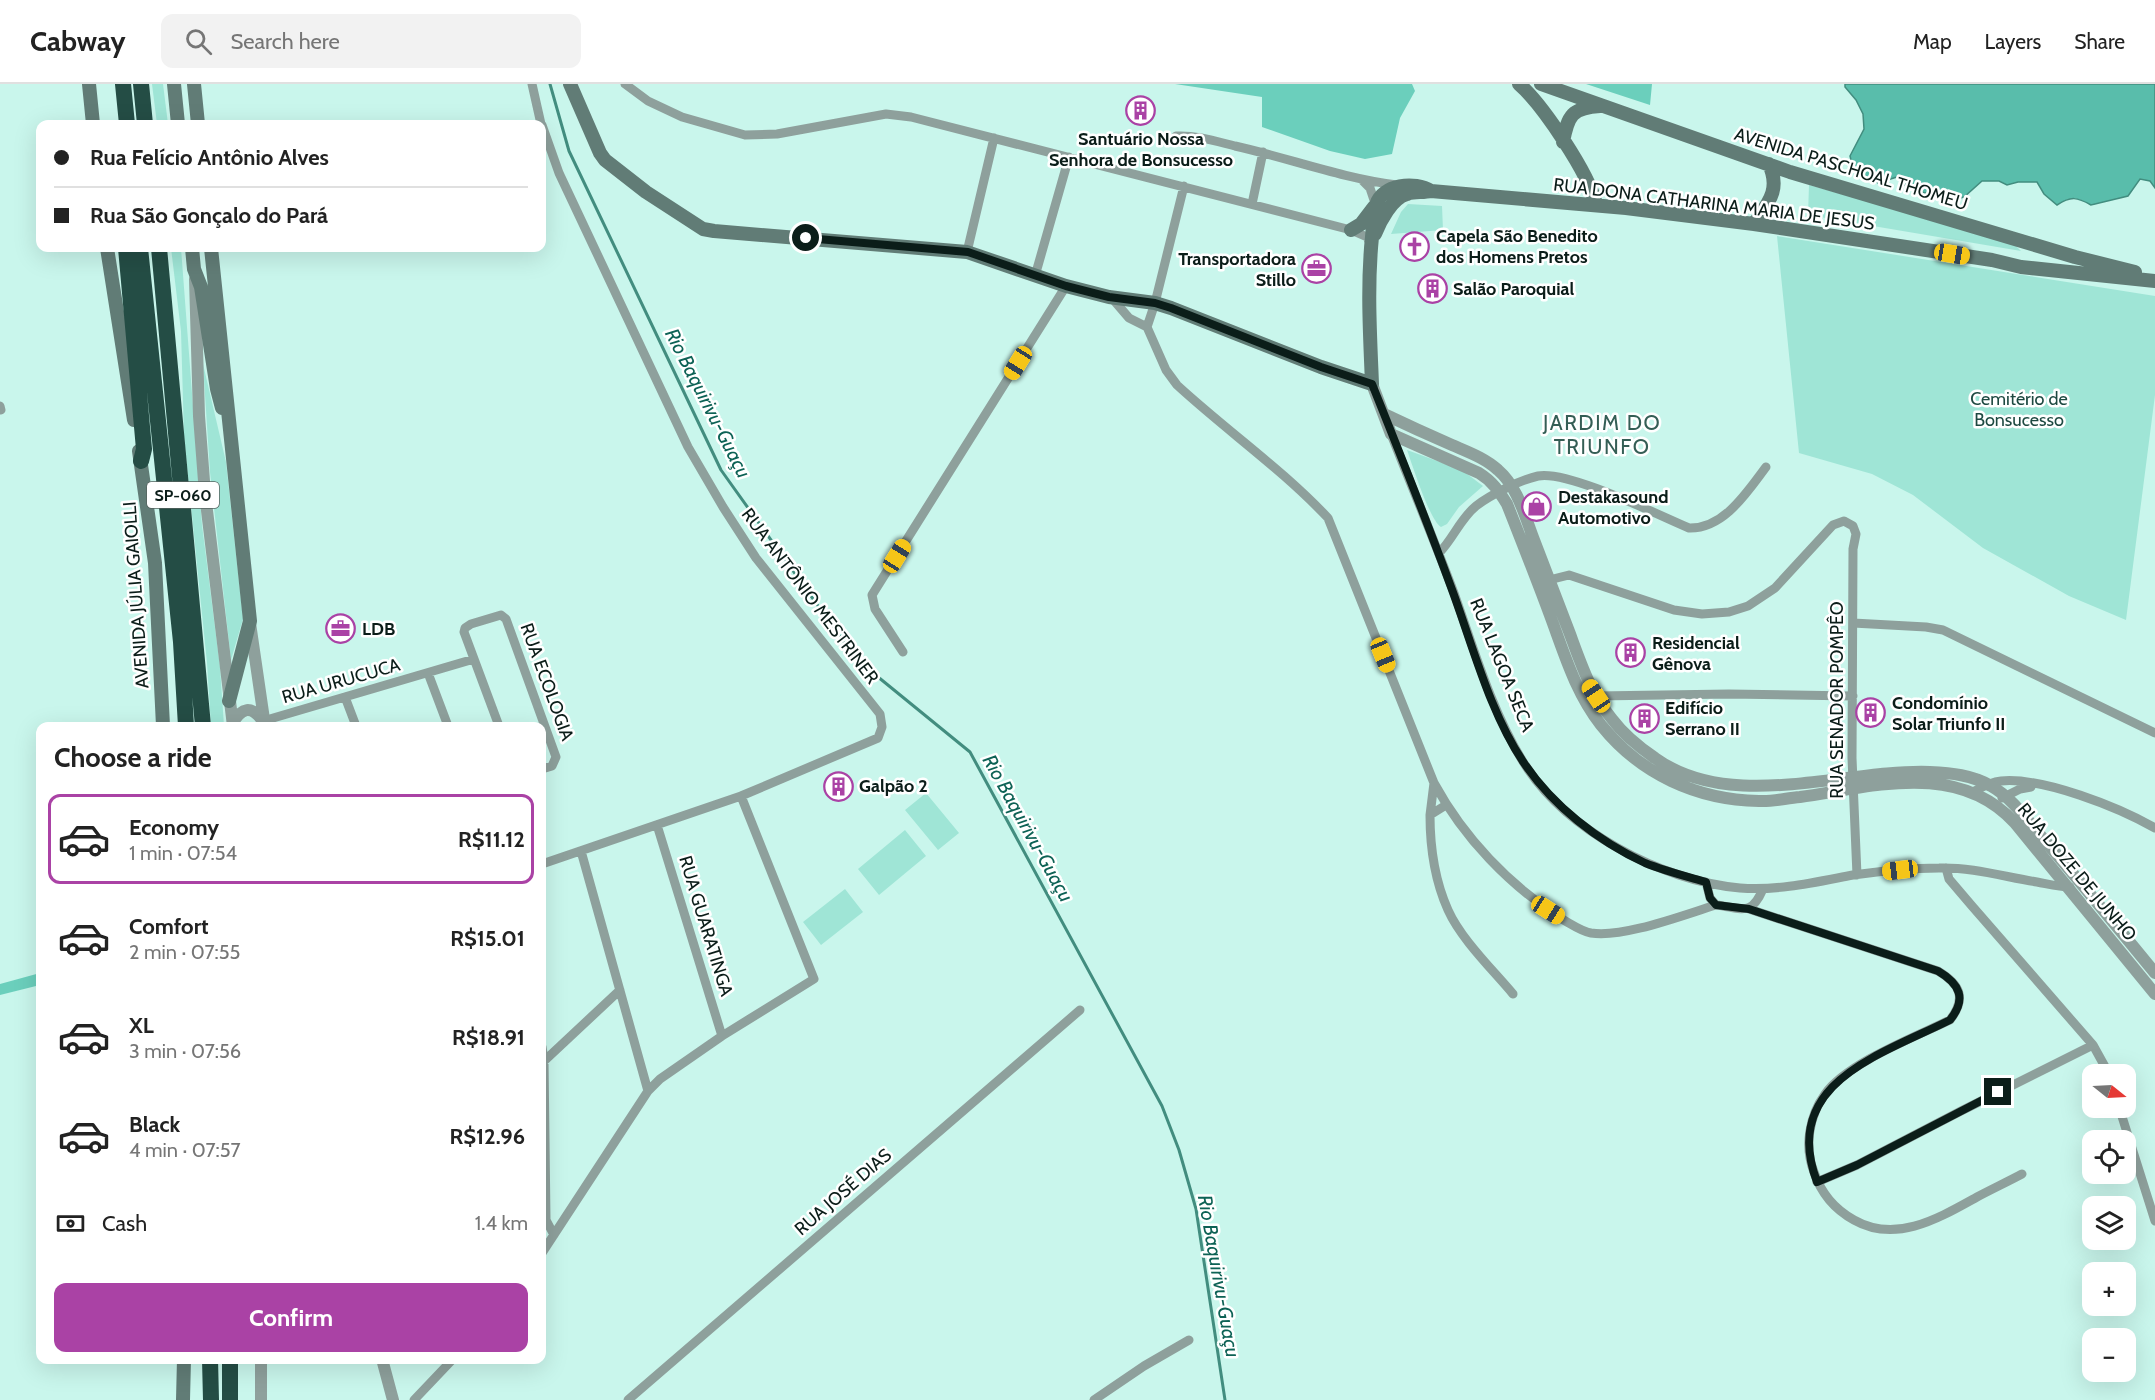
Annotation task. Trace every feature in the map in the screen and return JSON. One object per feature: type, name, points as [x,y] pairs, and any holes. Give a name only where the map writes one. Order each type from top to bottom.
[{"type":"highway","points":[[123,84],[125,120]]},
{"type":"highway","points":[[141,84],[145,120]]},
{"type":"highway","points":[[126,252],[144,449],[141,461]]},
{"type":"highway","name":"SP-060","points":[[140,252],[181,642],[186,722]]},
{"type":"highway","name":"SP-060","points":[[159,252],[203,722]]},
{"type":"highway","points":[[230,1364],[230,1400]]},
{"type":"highway","points":[[200,1400],[202,1388],[211,1367]]},
{"type":"highway","points":[[211,1367],[211,1400]]},
{"type":"main road","points":[[89,84],[93,120]]},
{"type":"main road","points":[[174,84],[178,120]]},
{"type":"main road","points":[[194,84],[198,120]]},
{"type":"main road","points":[[570,84],[605,160],[646,192],[703,229],[968,252],[1066,286],[1111,297],[1155,303],[1321,367],[1372,384]]},
{"type":"main road","points":[[1519,84],[1533,96],[1563,142],[1592,189],[1596,204]]},
{"type":"main road","name":"AVENIDA PASCHOAL THOMEU","points":[[1541,84],[1769,164],[2105,264],[2155,276]]},
{"type":"main road","points":[[1563,142],[1567,122],[1575,111],[1585,107],[1603,106]]},
{"type":"main road","points":[[1754,224],[1773,192],[1775,177],[1769,164]]},
{"type":"main road","points":[[1351,230],[1361,224],[1385,192],[1402,185]]},
{"type":"main road","name":"RUA DONA CATHARINA MARIA DE JESUS","points":[[1402,185],[1424,187],[1431,191]]},
{"type":"main road","name":"RUA DONA CATHARINA MARIA DE JESUS","points":[[1371,244],[1379,225],[1396,200],[1407,194],[1431,191],[1596,204],[1754,224],[1992,260]]},
{"type":"main road","points":[[1371,244],[1376,206]]},
{"type":"main road","name":"RUA LAGOA SECA","points":[[1371,244],[1368,298],[1372,384]]},
{"type":"main road","name":"AVENIDA JÚLIA GAIOLLI","points":[[108,252],[155,563],[164,722]]},
{"type":"main road","points":[[192,252],[194,269],[201,287],[217,389],[228,427],[235,468],[250,621],[229,701]]},
{"type":"main road","points":[[211,252],[229,405],[228,427]]},
{"type":"main road","points":[[1992,260],[2006,258],[2105,264]]},
{"type":"main road","points":[[1992,260],[2021,267],[2155,281]]},
{"type":"main road","points":[[183,1400],[184,1364]]},
{"type":"street","name":"RUA ANTÔNIO MESTRINER","points":[[531,84],[540,120]]},
{"type":"street","points":[[625,84],[648,102],[682,117],[745,135],[777,134],[886,114],[911,117],[1351,230],[1366,237],[1371,244]]},
{"type":"street","name":"RUA DONA CATHARINA MARIA DE JESUS","points":[[1176,136],[1189,135],[1263,152],[1363,181],[1402,185]]},
{"type":"street","name":"RUA ANTÔNIO MESTRINER","points":[[546,138],[559,173],[688,447],[756,558],[880,714],[882,728],[878,738],[741,796]]},
{"type":"street","points":[[968,252],[994,138]]},
{"type":"street","points":[[1252,204],[1263,152]]},
{"type":"street","points":[[1035,276],[1069,157]]},
{"type":"street","points":[[1363,181],[1370,188],[1376,206]]},
{"type":"street","points":[[1147,327],[1184,186]]},
{"type":"street","points":[[194,269],[199,416],[209,542],[232,722]]},
{"type":"street","points":[[903,652],[875,609],[872,595],[1066,286]]},
{"type":"street","points":[[1111,297],[1129,318],[1147,327],[1166,370],[1177,385],[1270,462],[1328,518],[1434,783],[1458,823],[1524,892],[1548,910],[1589,933],[1640,927],[1716,905],[1749,909],[1938,971],[1958,988],[1961,1000],[1950,1020],[1863,1063],[1842,1076],[1825,1094],[1811,1120],[1809,1142],[1811,1164],[1817,1182],[1827,1199],[1842,1214],[1864,1226],[1884,1231],[1907,1229],[1938,1218],[2022,1174]]},
{"type":"street","name":"RUA LAGOA SECA","points":[[1372,384],[1439,553],[1495,706],[1523,762],[1557,804],[1611,844],[1672,873],[1739,888],[1788,887],[1857,875],[1946,868],[2074,884]]},
{"type":"street","points":[[1384,414],[1487,461],[1501,472],[1507,504],[1578,690],[1591,699],[1729,694],[1852,696]]},
{"type":"street","points":[[1391,434],[1472,469],[1519,500],[1589,685],[1591,699]]},
{"type":"street","points":[[1439,553],[1467,514],[1482,502],[1505,489],[1538,476],[1569,479],[1689,528],[1699,528],[1719,519],[1735,505],[1766,467]]},
{"type":"street","name":"RUA SENADOR POMPÊO","points":[[1549,580],[1569,575],[1674,610],[1702,614],[1730,612],[1748,606],[1775,588],[1833,525],[1844,521],[1853,526],[1856,534],[1853,549],[1852,776],[1857,875]]},
{"type":"street","name":"RUA ECOLOGIA","points":[[474,659],[465,637],[465,628],[471,624],[504,615],[543,722]]},
{"type":"street","points":[[250,621],[264,722]]},
{"type":"street","points":[[1853,623],[1943,630],[2155,733]]},
{"type":"street","points":[[474,659],[498,722]]},
{"type":"street","name":"RUA URUCUCA","points":[[270,722],[474,659]]},
{"type":"street","points":[[428,673],[446,722]]},
{"type":"street","points":[[345,697],[354,722]]},
{"type":"street","name":"RUA DOZE DE JUNHO","points":[[1591,699],[1630,740],[1668,766],[1699,778],[1761,787],[1852,776],[1912,772],[1948,773],[1988,784],[2004,796],[2074,884],[2155,994]]},
{"type":"street","name":"RUA DOZE DE JUNHO","points":[[1591,699],[1601,725],[1652,772],[1684,787],[1725,798],[1759,801],[1908,782],[1949,786],[1971,793],[2008,816],[2155,973]]},
{"type":"street","points":[[234,722],[238,714],[250,710],[256,712],[263,722]]},
{"type":"street","name":"RUA ECOLOGIA","points":[[546,730],[556,757],[556,762],[546,768]]},
{"type":"street","points":[[1971,793],[1988,784],[2006,781],[2039,785],[2114,807],[2155,828]]},
{"type":"street","points":[[1434,783],[1430,815],[1431,841],[1448,910],[1461,931],[1513,994]]},
{"type":"street","points":[[1991,804],[2020,789],[2039,785]]},
{"type":"street","points":[[546,863],[741,796],[814,979],[722,1036],[660,1079],[648,1091],[546,1247]]},
{"type":"street","points":[[1430,815],[1446,805]]},
{"type":"street","name":"RUA GUARATINGA","points":[[657,825],[722,1036]]},
{"type":"street","points":[[581,851],[648,1091]]},
{"type":"street","points":[[1946,868],[1950,879],[2093,1045],[2103,1064]]},
{"type":"street","points":[[1706,882],[1710,898],[1716,905]]},
{"type":"street","points":[[1749,909],[1754,906],[1763,889]]},
{"type":"street","points":[[546,1059],[620,990]]},
{"type":"street","name":"RUA JOSÉ DIAS","points":[[628,1400],[1080,1010]]},
{"type":"street","points":[[1817,1182],[1857,1165],[2093,1045]]},
{"type":"street","points":[[2122,1118],[2155,1221]]},
{"type":"street","points":[[546,1220],[547,1227],[554,1235]]},
{"type":"street","points":[[1094,1400],[1144,1366],[1189,1340]]},
{"type":"street","points":[[261,1364],[261,1400]]},
{"type":"street","points":[[383,1364],[393,1400]]},
{"type":"street","points":[[414,1400],[448,1364]]},
{"type":"green space","points":[[152,84],[163,84],[168,120],[156,120]]},
{"type":"green space","points":[[1809,185],[2012,242],[2021,251],[1808,215]]},
{"type":"green space","points":[[1408,204],[1442,206],[1443,230],[1391,234],[1401,212]]},
{"type":"green space","name":"Cemitério de Bonsucesso","points":[[1777,236],[2155,296],[2155,395],[2126,620],[2069,596],[1983,548],[1913,495],[1872,474],[1799,453]]},
{"type":"green space","points":[[171,252],[181,252],[202,525],[220,667],[224,722],[211,722],[184,436],[181,331]]},
{"type":"green space","points":[[203,364],[226,462],[243,619],[231,660],[210,472]]},
{"type":"green space","points":[[1407,450],[1462,470],[1483,486],[1459,507],[1447,524],[1441,527],[1427,504]]},
{"type":"green space","points":[[926,793],[959,833],[938,850],[905,810]]},
{"type":"green space","points":[[905,830],[926,856],[879,895],[858,869]]},
{"type":"green space","points":[[845,889],[863,912],[821,945],[803,922]]},
{"type":"shaded area","points":[[1175,84],[1412,84],[1415,91],[1400,118],[1392,154],[1365,159],[1330,151],[1262,127],[1262,97]]},
{"type":"shaded area","points":[[1586,84],[1652,84],[1650,105]]},
{"type":"shaded area","points":[[1845,84],[2155,84],[2155,188],[2150,181],[2140,179],[2128,196],[2091,205],[2082,200],[2070,199],[2057,205],[2044,194],[2037,182],[2018,182],[2007,185],[1999,181],[1982,181],[1964,197],[1948,201],[1914,190],[1897,177],[1878,183],[1854,172],[1850,156],[1864,129],[1863,114]]},
{"type":"shaded area","points":[[36,974],[36,986],[0,995],[0,984]]},
{"type":"waterway","name":"Rio Baquirivu-Guaçu","points":[[550,84],[569,151],[721,470],[856,659],[970,752],[1162,1106],[1179,1150],[1196,1209],[1225,1400]]},
{"type":"place","name":"Santuário Nossa Senhora de Bonsucesso","points":[[1141,110]]},
{"type":"place","name":"Capela São Benedito dos Homens Pretos","points":[[1415,246]]},
{"type":"place","name":"Transportadora Stillo","points":[[1317,269]]},
{"type":"place","name":"Salão Paroquial","points":[[1432,289]]},
{"type":"place","name":"Destakasound Automotivo","points":[[1537,507]]},
{"type":"place","name":"LDB","points":[[341,629]]},
{"type":"place","name":"Residencial Gênova","points":[[1631,653]]},
{"type":"place","name":"Condomínio Solar Triunfo II","points":[[1871,713]]},
{"type":"place","name":"Edifício Serrano II","points":[[1644,718]]},
{"type":"place","name":"Galpão 2","points":[[838,786]]},
{"type":"district","name":"JARDIM DO TRIUNFO","points":[[1602,435]]},
{"type":"route","points":[[806,238],[968,252],[1066,286],[1109,297],[1155,303],[1171,308],[1321,367],[1372,384],[1439,553],[1495,706],[1523,762],[1557,804],[1611,844],[1645,862],[1672,873],[1706,882],[1710,898],[1716,905],[1749,909],[1938,971],[1947,976],[1958,988],[1961,1000],[1950,1020],[1863,1063],[1842,1076],[1825,1094],[1811,1120],[1809,1142],[1811,1164],[1817,1182],[1857,1165],[1998,1092]]}]
